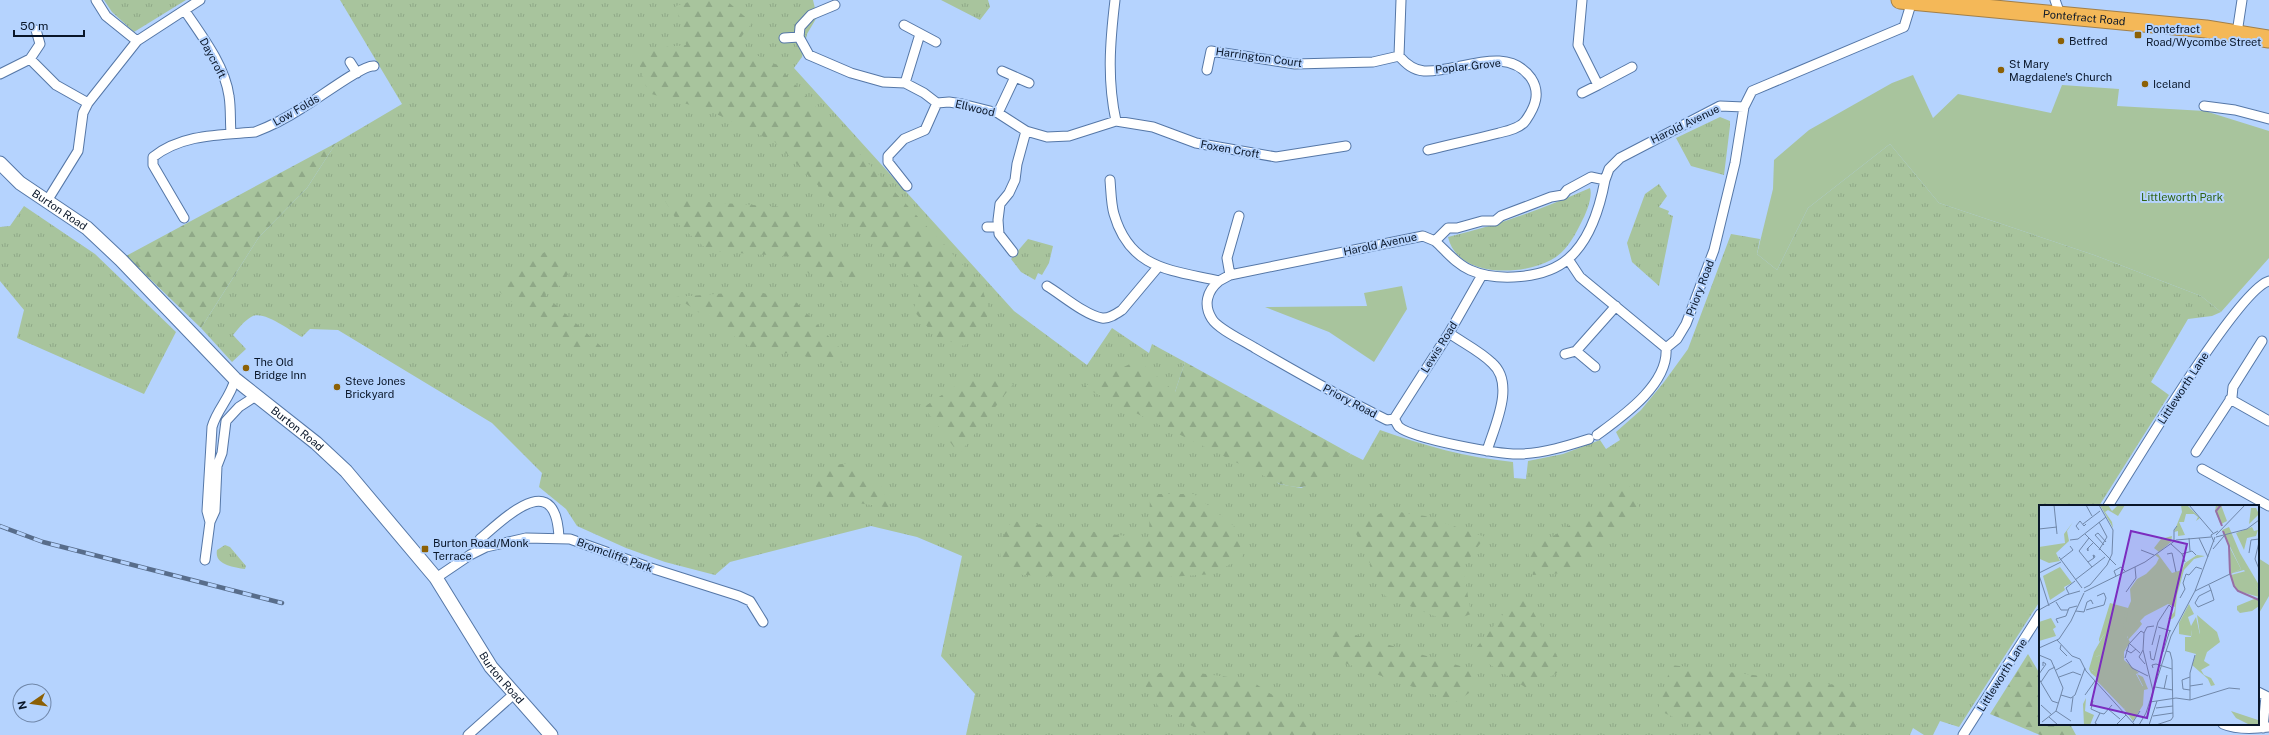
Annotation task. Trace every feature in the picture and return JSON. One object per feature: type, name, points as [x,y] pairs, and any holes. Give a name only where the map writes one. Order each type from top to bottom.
[{"type":"highway","name":"Pontefract Road","points":[[1906,1],[2057,7],[2269,39]]},
{"type":"street","points":[[96,0],[106,16],[137,41]]},
{"type":"street","points":[[47,201],[78,151],[83,113],[88,103],[137,41],[145,34],[185,11],[200,0]]},
{"type":"street","points":[[1116,0],[1110,51],[1110,72],[1116,121]]},
{"type":"street","points":[[1399,56],[1401,0]]},
{"type":"street","points":[[1582,0],[1578,45],[1598,85]]},
{"type":"street","points":[[2237,33],[2242,0]]},
{"type":"street","points":[[1744,107],[1752,91],[1904,27],[1906,1]]},
{"type":"street","points":[[835,5],[811,15],[800,27],[799,37],[809,55],[851,73],[883,82],[905,83],[924,93],[937,103],[925,130],[904,139],[888,156],[888,162],[907,186]]},
{"type":"street","name":"Daycroft","points":[[185,11],[204,39],[223,76],[229,96],[231,133]]},
{"type":"street","points":[[904,25],[936,42]]},
{"type":"street","points":[[0,74],[30,59],[40,44],[36,30]]},
{"type":"street","points":[[905,83],[920,34]]},
{"type":"street","points":[[784,38],[799,37]]},
{"type":"street","name":"Harrington Court","points":[[1207,70],[1211,51],[1295,64],[1373,62],[1399,56]]},
{"type":"street","name":"Poplar Grove","points":[[1399,56],[1408,67],[1425,71],[1494,62],[1516,64],[1527,73],[1534,83],[1537,95],[1535,106],[1524,123],[1501,133],[1428,150]]},
{"type":"street","points":[[30,59],[56,85],[88,103]]},
{"type":"street","points":[[350,62],[357,73]]},
{"type":"street","name":"Low Folds","points":[[184,218],[153,165],[154,157],[161,151],[209,135],[262,130],[302,109],[370,65],[374,66]]},
{"type":"street","points":[[1582,93],[1632,67]]},
{"type":"street","points":[[1002,71],[1029,83]]},
{"type":"street","points":[[998,113],[1015,77]]},
{"type":"street","name":"Ellwood","points":[[937,103],[949,102],[962,104],[998,113],[1026,131],[1047,137],[1069,136],[1116,121]]},
{"type":"street","name":"Harold Avenue","points":[[1568,259],[1596,218],[1609,169],[1620,158],[1675,128],[1720,106],[1744,107]]},
{"type":"street","points":[[2204,106],[2235,110],[2269,119]]},
{"type":"street","name":"Priory Road","points":[[1219,281],[1210,289],[1207,302],[1208,312],[1212,321],[1233,335],[1326,389],[1387,420],[1394,419],[1399,427],[1406,430],[1448,443],[1487,451],[1520,454],[1551,450],[1593,437],[1625,415],[1653,385],[1663,371],[1667,360],[1666,348],[1677,339],[1686,324],[1714,250],[1735,163],[1744,107]]},
{"type":"street","name":"Foxen Croft","points":[[1116,121],[1153,127],[1196,143],[1276,157],[1346,146]]},
{"type":"street","points":[[1013,252],[998,234],[1000,204],[1009,193],[1015,180],[1017,164],[1026,131]]},
{"type":"street","name":"Burton Road","points":[[2,170],[87,228],[121,260],[235,378],[316,443],[346,471],[436,578],[491,666],[551,735]]},
{"type":"street","points":[[1606,180],[1591,177],[1567,190],[1563,195],[1551,197],[1501,216],[1495,221],[1482,221],[1457,228],[1448,228],[1435,241],[1457,262],[1468,270],[1482,275],[1507,278],[1524,276],[1553,267],[1568,259],[1580,277],[1666,348]]},
{"type":"street","points":[[1110,180],[1114,214],[1127,241],[1142,259],[1158,267],[1219,281]]},
{"type":"street","points":[[1230,275],[1227,258],[1239,216]]},
{"type":"street","points":[[987,227],[998,226]]},
{"type":"street","name":"Harold Avenue","points":[[1219,281],[1230,275],[1423,236],[1435,241]]},
{"type":"street","points":[[1047,286],[1093,315],[1103,318],[1114,315],[1122,310],[1158,267]]},
{"type":"street","name":"Lewis Road","points":[[1394,419],[1449,333],[1482,275]]},
{"type":"street","name":"Littleworth Lane","points":[[2109,505],[2217,334],[2256,289],[2269,281]]},
{"type":"street","points":[[1565,354],[1576,351],[1616,306]]},
{"type":"street","points":[[1449,333],[1493,363],[1502,380],[1502,400],[1487,451]]},
{"type":"street","points":[[2196,452],[2230,399],[2232,388],[2262,341]]},
{"type":"street","points":[[1576,351],[1595,367]]},
{"type":"street","points":[[210,522],[207,511],[212,427],[214,419],[233,388],[235,378]]},
{"type":"street","points":[[205,560],[210,522],[215,511],[217,466],[222,453],[226,421],[239,406],[256,396]]},
{"type":"street","points":[[2230,399],[2269,421]]},
{"type":"street","points":[[2202,469],[2268,502]]},
{"type":"street","points":[[480,539],[515,509],[525,504],[534,502],[547,506],[557,515],[559,538]]},
{"type":"street","name":"Bromcliffe Park","points":[[436,578],[470,555],[486,547],[526,538],[559,538],[582,542],[651,568],[739,596],[750,601],[758,610],[763,622]]},
{"type":"street","name":"Littleworth Lane","points":[[1964,735],[2039,616]]},
{"type":"street","points":[[2225,725],[2230,727],[2266,728],[2266,696],[2259,692]]},
{"type":"street","points":[[468,735],[514,694]]},
{"type":"green space","points":[[104,0],[186,0],[134,32],[112,12]]},
{"type":"green space","points":[[340,0],[813,0],[817,17],[807,34],[802,57],[794,68],[1014,311],[1087,365],[1112,328],[1149,353],[1152,344],[1185,362],[1175,392],[1279,484],[1301,488],[1323,478],[1351,454],[1363,460],[1380,430],[1445,450],[1513,462],[1514,478],[1526,479],[1528,461],[1563,454],[1600,440],[1606,449],[1620,440],[1616,432],[1641,410],[1688,349],[1731,234],[1760,239],[1757,254],[1777,270],[1808,208],[1890,144],[1939,203],[2094,255],[2201,296],[2221,312],[2212,316],[2188,319],[2151,382],[2169,395],[2100,505],[2039,505],[2039,603],[1959,727],[1940,721],[1933,735],[1924,735],[1913,728],[1910,735],[966,735],[975,694],[941,656],[962,556],[917,537],[871,526],[730,562],[715,575],[665,562],[626,548],[577,526],[566,509],[539,487],[542,473],[492,423],[338,330],[310,329],[302,337],[269,318],[256,315],[241,325],[233,335],[246,349],[232,362],[201,328],[259,237],[307,188],[336,143],[402,104]]},
{"type":"green space","points":[[695,0],[726,0],[752,23],[735,45],[777,65],[970,273],[983,291],[990,313],[964,346],[936,337],[913,310],[921,289],[775,142],[708,110],[648,93],[635,50],[686,45],[676,6]]},
{"type":"green space","points":[[941,0],[988,0],[990,7],[980,20]]},
{"type":"green space","name":"Littleworth Park","points":[[1913,75],[1933,118],[1958,94],[2051,113],[2062,85],[2119,89],[2117,106],[2205,111],[2269,131],[2269,258],[2221,312],[2201,296],[2094,255],[1939,203],[1890,144],[1808,208],[1777,270],[1757,254],[1773,189],[1774,160],[1809,130],[1892,83]]},
{"type":"green space","points":[[1720,117],[1730,121],[1724,175],[1691,166],[1676,138]]},
{"type":"green space","points":[[336,143],[307,188],[259,237],[201,328],[126,256]]},
{"type":"green space","points":[[1659,184],[1667,196],[1659,207],[1669,211],[1668,214],[1673,216],[1659,286],[1632,262],[1627,243],[1645,194]]},
{"type":"green space","points":[[1590,188],[1591,196],[1587,210],[1572,239],[1556,257],[1539,265],[1508,271],[1477,267],[1464,260],[1454,250],[1448,237],[1520,216]]},
{"type":"green space","points":[[664,199],[782,207],[868,280],[848,284],[808,273],[797,257],[709,251],[680,226]]},
{"type":"green space","points":[[24,206],[95,254],[176,332],[144,394],[17,338],[24,310],[0,281],[0,227],[10,226]]},
{"type":"green space","points":[[1028,239],[1053,246],[1049,263],[1042,275],[1038,273],[1035,280],[1021,272],[1011,259]]},
{"type":"green space","points":[[550,249],[574,265],[561,285],[545,295],[605,350],[571,351],[495,288],[519,267]]},
{"type":"green space","points":[[1402,286],[1407,309],[1374,362],[1329,332],[1265,307],[1367,306],[1364,293]]},
{"type":"green space","points":[[754,291],[794,300],[856,365],[750,347],[676,297]]},
{"type":"green space","points":[[1138,360],[1175,392],[1185,362],[1351,454],[1329,475],[1316,483],[1302,487],[1280,484],[1083,387]]},
{"type":"green space","points":[[970,376],[1013,384],[959,454],[924,407]]},
{"type":"green space","points":[[849,463],[880,484],[891,508],[825,498],[811,480],[827,466]]},
{"type":"green space","points":[[1629,485],[1641,511],[1566,573],[1533,575],[1526,542],[1552,537]]},
{"type":"green space","points":[[1150,494],[1194,494],[1235,527],[1243,556],[1214,574],[1138,579],[1023,575],[1002,567],[999,543],[1012,521],[1149,539]]},
{"type":"green space","points":[[1387,510],[1425,516],[1485,537],[1463,567],[1471,614],[1449,622],[1385,596],[1353,527]]},
{"type":"green space","points":[[225,545],[230,547],[246,566],[245,569],[226,564],[219,559],[217,550]]},
{"type":"green space","points":[[2259,559],[2269,565],[2269,596],[2259,613]]},
{"type":"green space","points":[[1522,591],[1564,669],[1528,689],[1472,653]]},
{"type":"green space","points":[[1332,628],[1467,668],[1479,679],[1469,693],[1456,702],[1333,659]]},
{"type":"green space","points":[[2028,654],[2039,672],[2039,725],[2071,725],[2076,735],[2040,735],[1990,714]]},
{"type":"green space","points":[[1671,665],[1859,688],[1856,729],[1815,735],[1712,735],[1658,710]]},
{"type":"green space","points":[[1169,669],[1250,680],[1316,724],[1317,735],[1209,735],[1160,709],[1142,681]]},
{"type":"railway","points":[[0,526],[43,542],[282,603]]},
{"type":"place","name":"Pontefract Road/Wycombe Street","points":[[2138,35]]},
{"type":"place","name":"Betfred","points":[[2061,41]]},
{"type":"place","name":"St Mary Magdalene's Church","points":[[2001,70]]},
{"type":"place","name":"Iceland","points":[[2145,84]]},
{"type":"place","name":"The Old Bridge Inn","points":[[246,368]]},
{"type":"place","name":"Steve Jones Brickyard","points":[[337,387]]},
{"type":"place","name":"Burton Road/Monk Terrace","points":[[425,549]]}]
